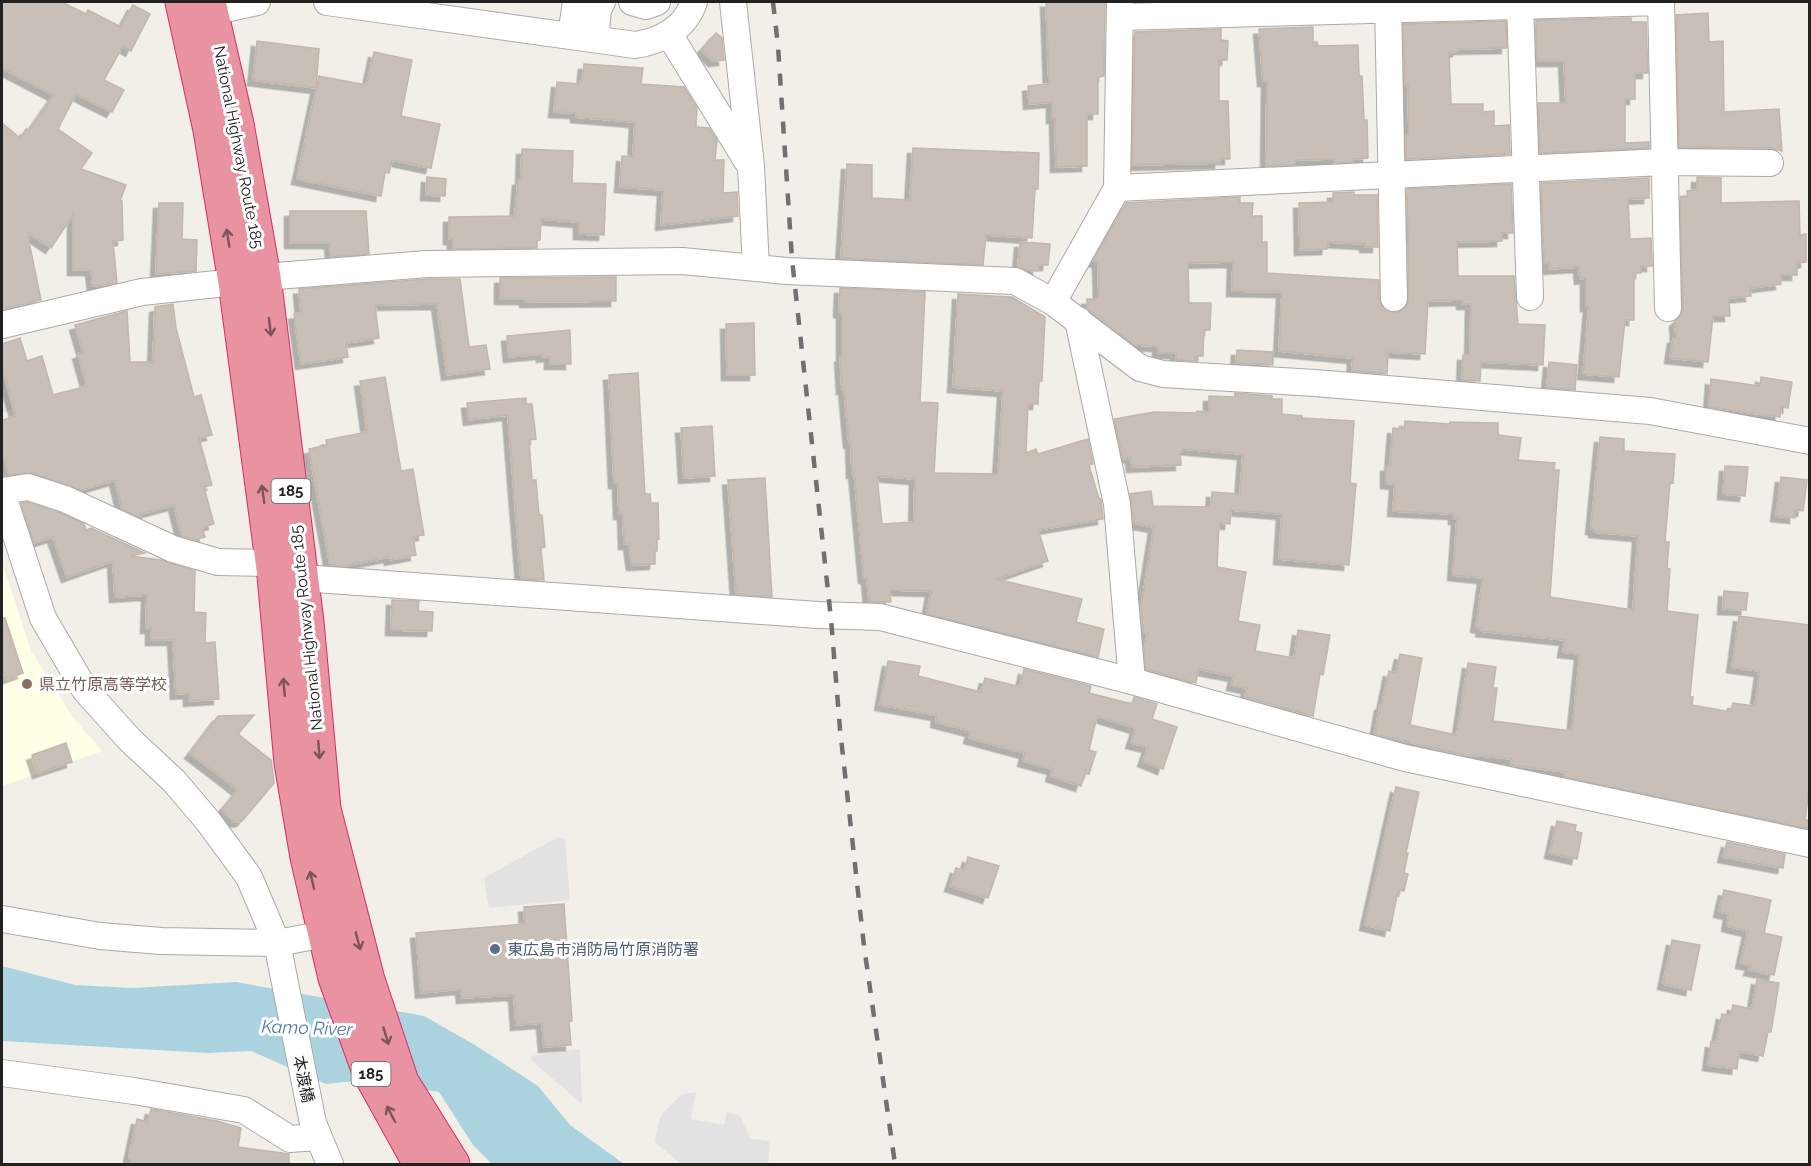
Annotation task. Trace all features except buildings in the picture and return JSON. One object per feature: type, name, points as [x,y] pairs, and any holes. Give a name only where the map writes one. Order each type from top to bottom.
[{"type":"highway","name":"National Highway Route 185","points":[[201,5],[237,124],[272,563],[291,763],[307,857],[335,978],[369,1072],[420,1164]]},
{"type":"highway","name":"National Highway Route 185","points":[[250,279],[302,578],[324,808],[368,980],[402,1082],[453,1164]]},
{"type":"street","points":[[201,5],[257,2]]},
{"type":"street","points":[[328,2],[484,12],[583,37],[636,45],[669,34],[686,17],[694,2]]},
{"type":"street","points":[[576,2],[583,37]]},
{"type":"street","points":[[583,37],[602,2]]},
{"type":"street","points":[[632,2],[646,6],[657,2]]},
{"type":"street","points":[[733,2],[751,166],[756,268]]},
{"type":"street","points":[[1053,302],[1117,188],[1120,9],[1661,2],[1668,308]]},
{"type":"street","points":[[1520,3],[1530,297]]},
{"type":"street","points":[[1388,5],[1394,298]]},
{"type":"street","points":[[669,34],[751,166]]},
{"type":"street","points":[[1117,188],[1390,177],[1664,162],[1770,163]]},
{"type":"street","points":[[2,326],[142,292],[250,279],[439,264],[682,261],[787,271],[1015,281],[1053,302],[1140,368],[1163,374],[1315,383],[1650,411],[1809,441]]},
{"type":"street","points":[[1078,320],[1117,504],[1132,681]]},
{"type":"street","points":[[2,492],[28,487],[116,521],[173,549],[218,562],[272,563],[302,578],[818,615],[880,617],[1132,681],[1405,758],[1809,844]]},
{"type":"street","name":"本渡橋","points":[[2,492],[43,618],[72,670],[85,690],[122,732],[174,781],[208,821],[249,877],[279,953],[316,1130]]},
{"type":"street","points":[[2,919],[100,936],[279,953],[325,934]]},
{"type":"street","points":[[2,1073],[134,1090],[244,1110],[290,1139],[316,1130]]},
{"type":"street","points":[[316,1130],[330,1164]]},
{"type":"street","points":[[316,1130],[338,1164]]},
{"type":"shaded area","points":[[2,375],[12,410],[2,413]]},
{"type":"shaded area","name":"県立竹原高等学校","points":[[2,562],[31,651],[73,717],[102,751],[2,786]]},
{"type":"shaded area","points":[[558,837],[565,839],[570,900],[489,908],[484,878]]},
{"type":"shaded area","points":[[580,1049],[582,1104],[531,1060],[531,1056]]},
{"type":"shaded area","points":[[696,1092],[691,1119],[724,1125],[727,1112],[740,1116],[751,1139],[770,1141],[768,1164],[681,1164],[655,1142],[663,1113],[682,1094]]},
{"type":"water","name":"Kamo River","points":[[2,966],[75,985],[132,988],[236,982],[424,1016],[475,1045],[538,1086],[570,1125],[624,1164],[492,1164],[473,1145],[439,1092],[364,1080],[326,1084],[251,1051],[208,1053],[2,1041]]},
{"type":"railway","points":[[773,2],[792,259],[831,619],[840,729],[864,946],[895,1164]]},
{"type":"place","name":"県立竹原高等学校","points":[[27,684]]},
{"type":"place","name":"東広島市消防局竹原消防署","points":[[495,949]]}]
